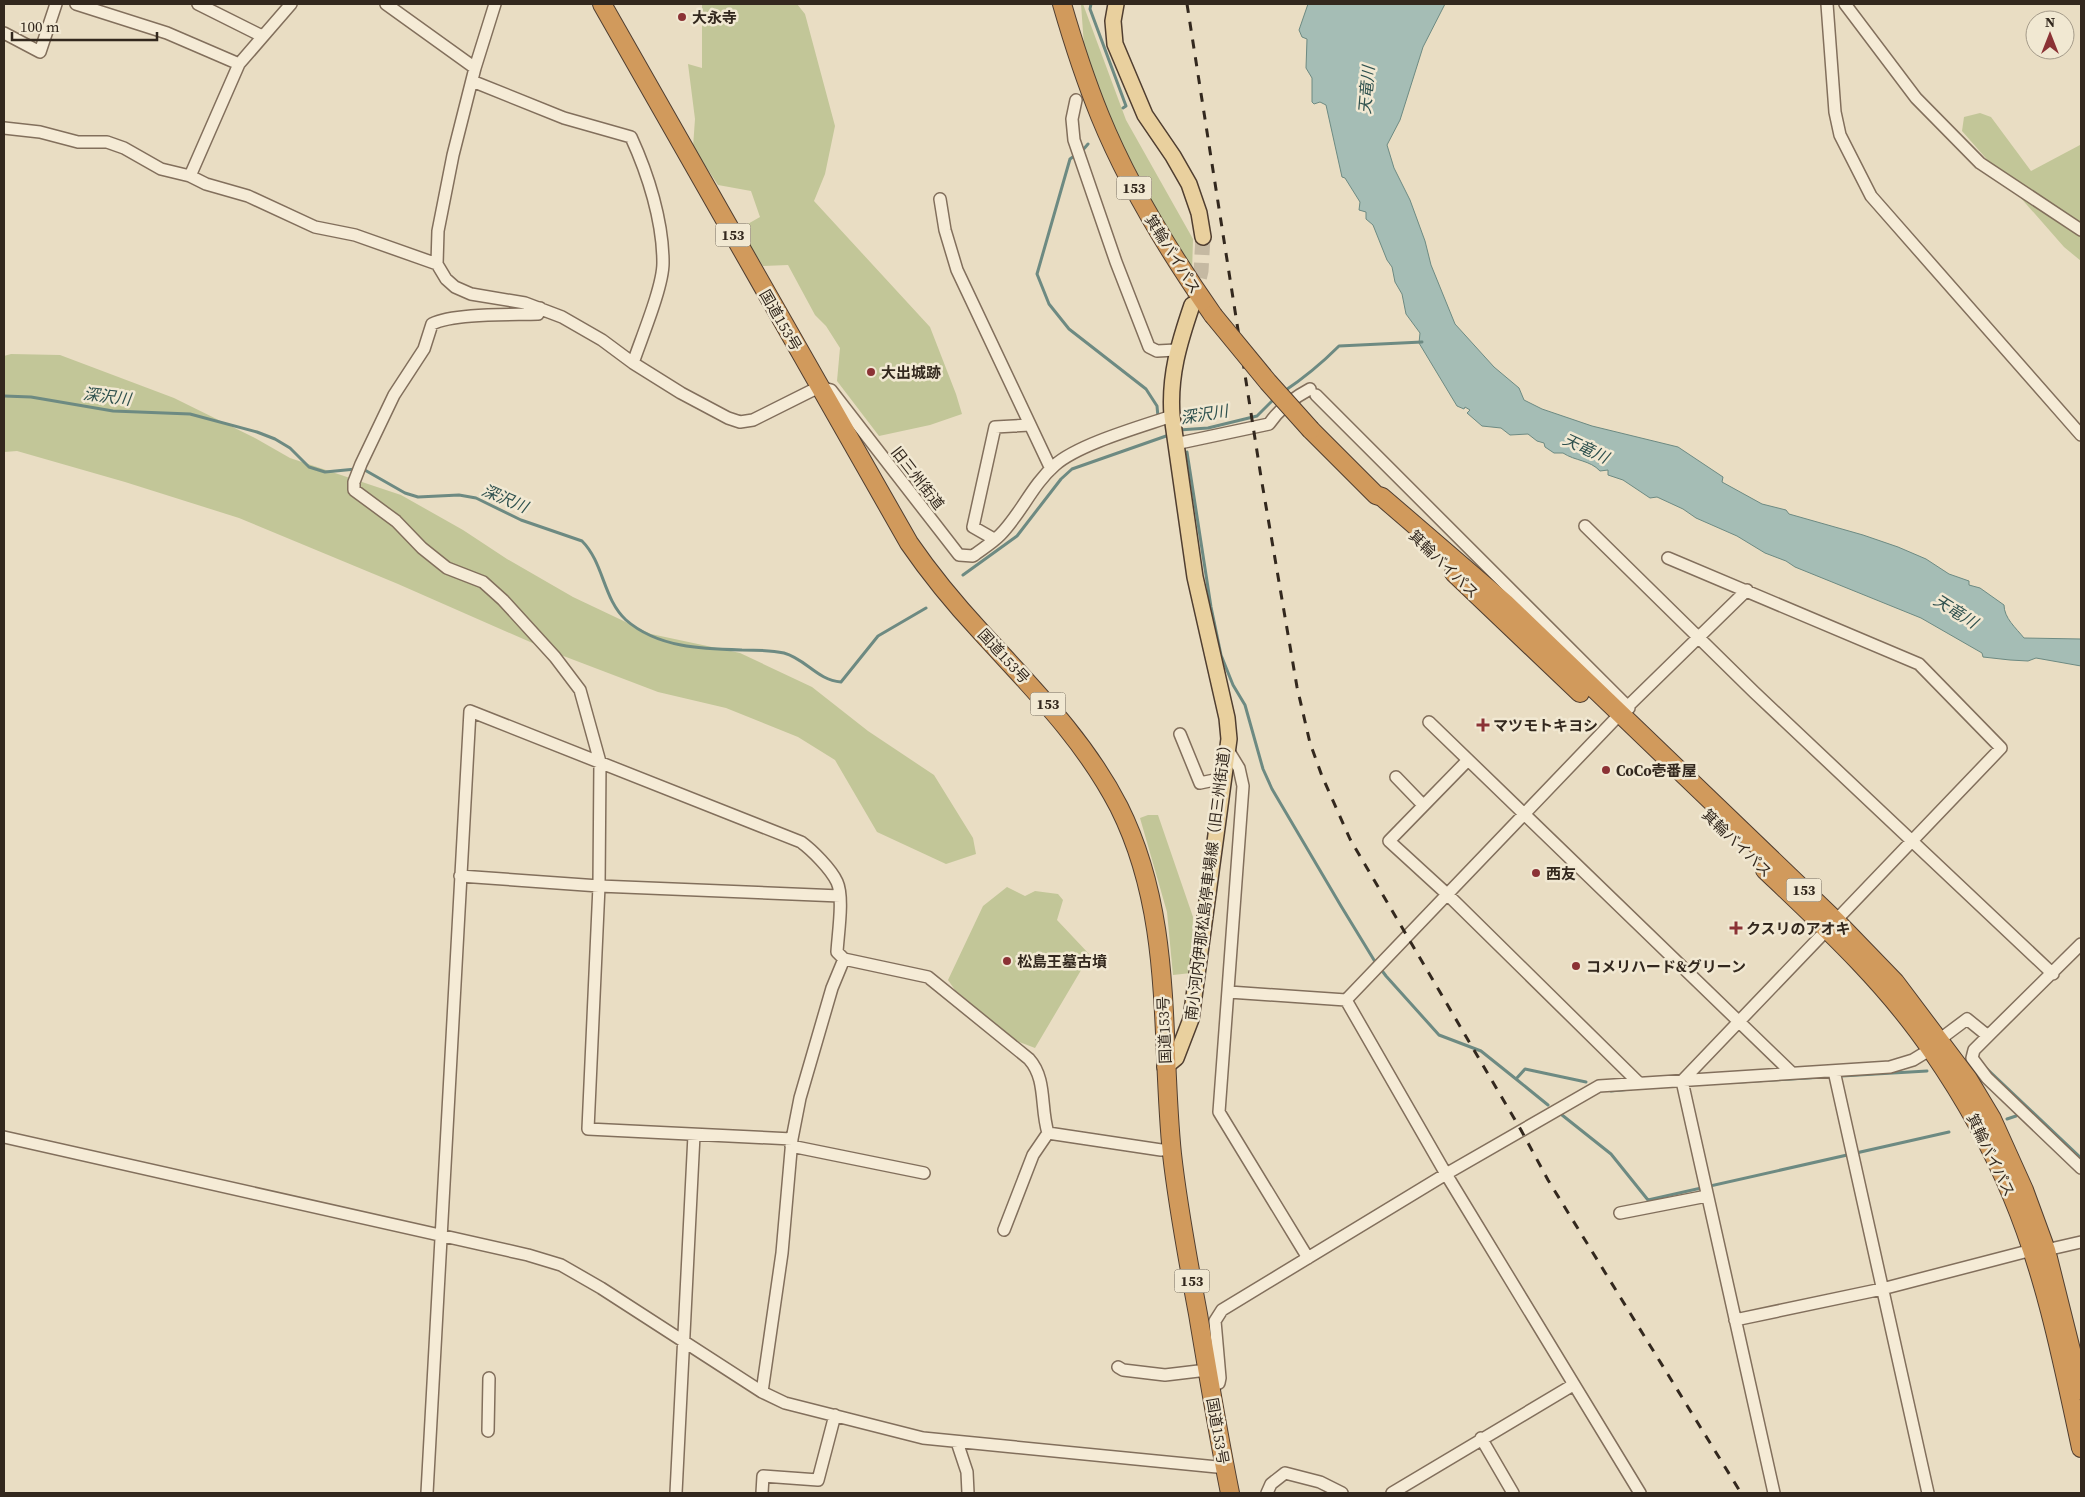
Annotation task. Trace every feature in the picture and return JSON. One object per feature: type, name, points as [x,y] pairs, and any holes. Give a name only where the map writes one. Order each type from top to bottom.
[{"type":"highway","name":"国道153号","points":[[602,4],[909,544],[966,616],[1060,717],[1086,750],[1120,808],[1142,863],[1157,924],[1161,955],[1165,1067],[1172,1149],[1182,1221],[1230,1493]]},
{"type":"highway","name":"箕輪バイパス","points":[[1062,4],[1076,51],[1100,117],[1128,177],[1163,239],[1213,315],[1268,382],[1311,430],[1376,495],[1379,502],[1620,715],[1832,925],[1894,1001],[1935,1045],[1979,1125],[2039,1250],[2081,1390]]},
{"type":"highway","name":"箕輪バイパス","points":[[1072,4],[1076,51]]},
{"type":"highway","name":"箕輪バイパス","points":[[2039,1250],[2054,1329],[2081,1448]]},
{"type":"main road","points":[[1116,4],[1113,21],[1115,44],[1145,115],[1174,156],[1189,184],[1199,213],[1203,238]]},
{"type":"main road","name":"南小河内伊那松島停車場線（旧三州街道）","points":[[1165,1067],[1176,1058],[1191,1020],[1228,750],[1226,718],[1204,625],[1192,560],[1170,395],[1176,350],[1192,305]]},
{"type":"street","points":[[4,33],[40,52],[56,4]]},
{"type":"street","points":[[76,4],[167,33],[239,64]]},
{"type":"street","points":[[198,4],[262,36]]},
{"type":"street","points":[[190,176],[239,64],[291,4]]},
{"type":"street","points":[[386,4],[475,68]]},
{"type":"street","points":[[495,4],[475,68],[452,155],[438,231],[437,264],[446,279],[455,287],[471,294],[540,308],[562,317],[602,340],[681,394],[728,418],[740,422],[752,420],[819,388]]},
{"type":"street","points":[[1827,4],[1835,112],[1840,135],[1871,196],[2081,435]]},
{"type":"street","points":[[1845,4],[1916,98],[1980,163],[2081,230]]},
{"type":"street","points":[[472,81],[564,118],[631,137],[641,158],[657,216],[663,264],[633,363]]},
{"type":"street","points":[[1076,100],[1072,119],[1074,140],[1116,262],[1149,347],[1156,351],[1176,350]]},
{"type":"street","points":[[4,128],[40,132],[78,142],[107,142],[124,148],[161,169],[190,176],[206,184],[248,196],[315,227],[356,234],[437,264]]},
{"type":"street","points":[[940,199],[945,230],[957,270],[1051,469]]},
{"type":"street","points":[[540,308],[538,314],[439,320],[432,324],[424,349],[394,395],[361,464],[354,490],[396,521],[422,548],[447,568],[483,582],[504,600],[555,657],[580,690],[600,762],[599,886],[588,1129],[791,1143],[924,1173]]},
{"type":"street","name":"旧三州街道","points":[[819,388],[831,390],[959,555],[973,556],[997,537],[1040,480],[1051,469],[1074,453],[1123,433],[1172,418]]},
{"type":"street","points":[[1175,441],[1269,424],[1277,413],[1292,399],[1313,392],[1620,715]]},
{"type":"street","points":[[997,537],[973,527],[995,427],[1030,425]]},
{"type":"street","points":[[1586,526],[1698,636],[2053,974]]},
{"type":"street","points":[[1668,558],[1919,664],[2002,748],[1913,842],[1737,1021],[1682,1085]]},
{"type":"street","points":[[1229,992],[1346,1000],[1620,715],[1698,636],[1747,590]]},
{"type":"street","points":[[427,1493],[470,711],[801,842],[811,849],[837,882],[840,896],[837,952],[844,959],[928,977],[1029,1059],[1038,1068],[1041,1080],[1044,1120],[1048,1132]]},
{"type":"street","points":[[1429,722],[1792,1073]]},
{"type":"street","points":[[1180,734],[1200,783],[1224,778]]},
{"type":"street","points":[[1228,750],[1239,768],[1243,786],[1219,1112],[1308,1258]]},
{"type":"street","points":[[1468,760],[1389,841],[1448,896],[1639,1083]]},
{"type":"street","points":[[1396,777],[1423,805]]},
{"type":"street","points":[[460,876],[599,886],[840,896]]},
{"type":"street","points":[[2081,944],[2053,974],[1974,1050],[1972,1058],[1987,1078],[2081,1168]]},
{"type":"street","points":[[762,1392],[782,1253],[791,1143],[800,1098],[832,988],[844,959]]},
{"type":"street","points":[[1346,1000],[1446,1174],[1640,1493]]},
{"type":"street","points":[[1118,1367],[1123,1370],[1209,1378],[1219,1382],[1215,1331],[1217,1315],[1446,1174],[1599,1086],[1639,1083],[1682,1085],[1792,1073],[1835,1075],[1890,1068],[1913,1060],[1967,1019],[1988,1036]]},
{"type":"street","points":[[1835,1075],[1928,1493]]},
{"type":"street","points":[[1682,1085],[1774,1493]]},
{"type":"street","points":[[1048,1132],[1161,1150],[1172,1149]]},
{"type":"street","points":[[1004,1230],[1033,1155],[1048,1132]]},
{"type":"street","points":[[676,1493],[682,1341],[694,1135]]},
{"type":"street","points":[[4,1137],[528,1255],[561,1265],[601,1288],[762,1392],[785,1403],[923,1438],[1111,1458],[1224,1466]]},
{"type":"street","points":[[1620,1213],[1706,1189]]},
{"type":"street","points":[[1735,1320],[1882,1289],[2039,1250],[2081,1242]]},
{"type":"street","points":[[488,1431],[489,1378]]},
{"type":"street","points":[[1392,1493],[1481,1438],[1573,1385]]},
{"type":"street","points":[[762,1493],[763,1476],[818,1480],[835,1415]]},
{"type":"street","points":[[1481,1438],[1513,1493]]},
{"type":"street","points":[[957,1442],[967,1472],[968,1493]]},
{"type":"street","points":[[1267,1493],[1271,1484],[1286,1473],[1320,1482],[1342,1493]]},
{"type":"green space","points":[[702,4],[797,4],[805,14],[835,126],[825,174],[814,201],[930,327],[962,414],[930,425],[879,436],[837,381],[840,348],[826,326],[815,315],[788,265],[763,266],[739,229],[760,217],[751,191],[718,185],[693,147],[695,119],[688,64],[702,68]]},
{"type":"green space","points":[[1081,4],[1083,4],[1126,120],[1193,239],[1192,273],[1174,244],[1114,133],[1085,60]]},
{"type":"green space","points":[[1980,113],[1991,117],[2031,171],[2080,145],[2081,261],[2064,247],[1962,131],[1964,117]]},
{"type":"green space","points":[[11,354],[60,355],[174,398],[255,438],[290,458],[401,495],[463,530],[507,559],[573,597],[651,634],[740,653],[812,687],[868,731],[934,775],[973,838],[976,854],[946,864],[877,832],[835,760],[798,737],[726,708],[658,692],[553,652],[398,584],[239,518],[125,482],[17,451],[4,452],[4,356]]},
{"type":"green space","points":[[1148,815],[1158,815],[1193,917],[1191,973],[1173,975],[1167,912],[1140,818]]},
{"type":"green space","points":[[1007,887],[1025,896],[1035,891],[1058,894],[1063,900],[1057,920],[1090,955],[1035,1048],[1014,1040],[955,990],[948,980],[983,906]]},
{"type":"water","name":"天竜川","points":[[1308,4],[1445,4],[1423,47],[1400,120],[1387,145],[1394,168],[1410,200],[1425,241],[1431,265],[1455,324],[1494,367],[1519,388],[1524,400],[1542,409],[1592,426],[1678,447],[1723,477],[1722,482],[1762,504],[1786,510],[1789,514],[1863,535],[1926,559],[1949,574],[1969,581],[1969,585],[1980,588],[2004,605],[2008,619],[2024,638],[2081,639],[2081,666],[2036,658],[2028,661],[1983,657],[1982,653],[1921,618],[1765,553],[1737,536],[1696,518],[1683,509],[1657,497],[1650,498],[1623,480],[1608,475],[1608,470],[1600,471],[1592,465],[1563,453],[1554,453],[1545,447],[1544,443],[1537,441],[1528,434],[1510,435],[1501,428],[1482,426],[1467,413],[1470,410],[1457,406],[1419,343],[1420,333],[1406,314],[1402,294],[1395,282],[1392,267],[1387,260],[1373,225],[1366,219],[1366,212],[1359,210],[1360,202],[1345,178],[1342,177],[1326,105],[1320,102],[1314,104],[1312,102],[1312,78],[1306,68],[1307,39],[1302,37],[1299,30]]},
{"type":"waterway","points":[[1091,4],[1090,9],[1126,106],[1123,108]]},
{"type":"waterway","points":[[1082,151],[1088,144]]},
{"type":"waterway","points":[[1077,154],[1070,159],[1037,274],[1049,304],[1069,329],[1146,389],[1157,406],[1158,417]]},
{"type":"waterway","name":"深沢川","points":[[1283,392],[1326,359],[1339,346],[1422,342]]},
{"type":"waterway","name":"深沢川","points":[[4,396],[31,397],[113,411],[190,414],[257,432],[275,439],[290,448],[309,467],[325,472],[356,469]]},
{"type":"waterway","name":"深沢川","points":[[1179,430],[1208,428],[1257,416],[1274,399]]},
{"type":"waterway","name":"深沢川","points":[[963,575],[1017,536],[1061,479],[1072,469],[1169,435]]},
{"type":"waterway","points":[[1187,452],[1211,607],[1221,655],[1233,685],[1245,705],[1263,769],[1272,789],[1374,960],[1439,1035],[1481,1051],[1516,1079],[1525,1069],[1586,1082]]},
{"type":"waterway","name":"深沢川","points":[[363,469],[405,493],[418,497],[459,495],[476,498],[521,520],[582,541],[595,560],[618,611],[626,620],[639,629],[666,642],[727,650],[763,650],[784,653],[799,660],[818,674],[841,682],[878,636],[926,608]]},
{"type":"waterway","points":[[1986,1068],[2081,1158]]},
{"type":"waterway","points":[[1739,1082],[1927,1071]]},
{"type":"waterway","points":[[1516,1079],[1548,1105]]},
{"type":"waterway","points":[[1611,1091],[1631,1089]]},
{"type":"waterway","points":[[1562,1115],[1611,1154],[1648,1200],[1949,1132]]},
{"type":"waterway","points":[[2007,1119],[2016,1116]]},
{"type":"tunnel","points":[[1194,300],[1201,271],[1203,237]]},
{"type":"railway","points":[[1187,4],[1261,477],[1297,687],[1310,743],[1322,776],[1350,839],[1521,1130],[1548,1180],[1741,1493]]},
{"type":"place","name":"大永寺","points":[[682,17]]},
{"type":"place","name":"大出城跡","points":[[871,372]]},
{"type":"place","name":"マツモトキヨシ","points":[[1483,725]]},
{"type":"place","name":"CoCo壱番屋","points":[[1606,770]]},
{"type":"place","name":"西友","points":[[1536,873]]},
{"type":"place","name":"クスリのアオキ","points":[[1736,928]]},
{"type":"place","name":"松島王墓古墳","points":[[1007,961]]},
{"type":"place","name":"コメリハード&グリーン","points":[[1576,966]]}]
